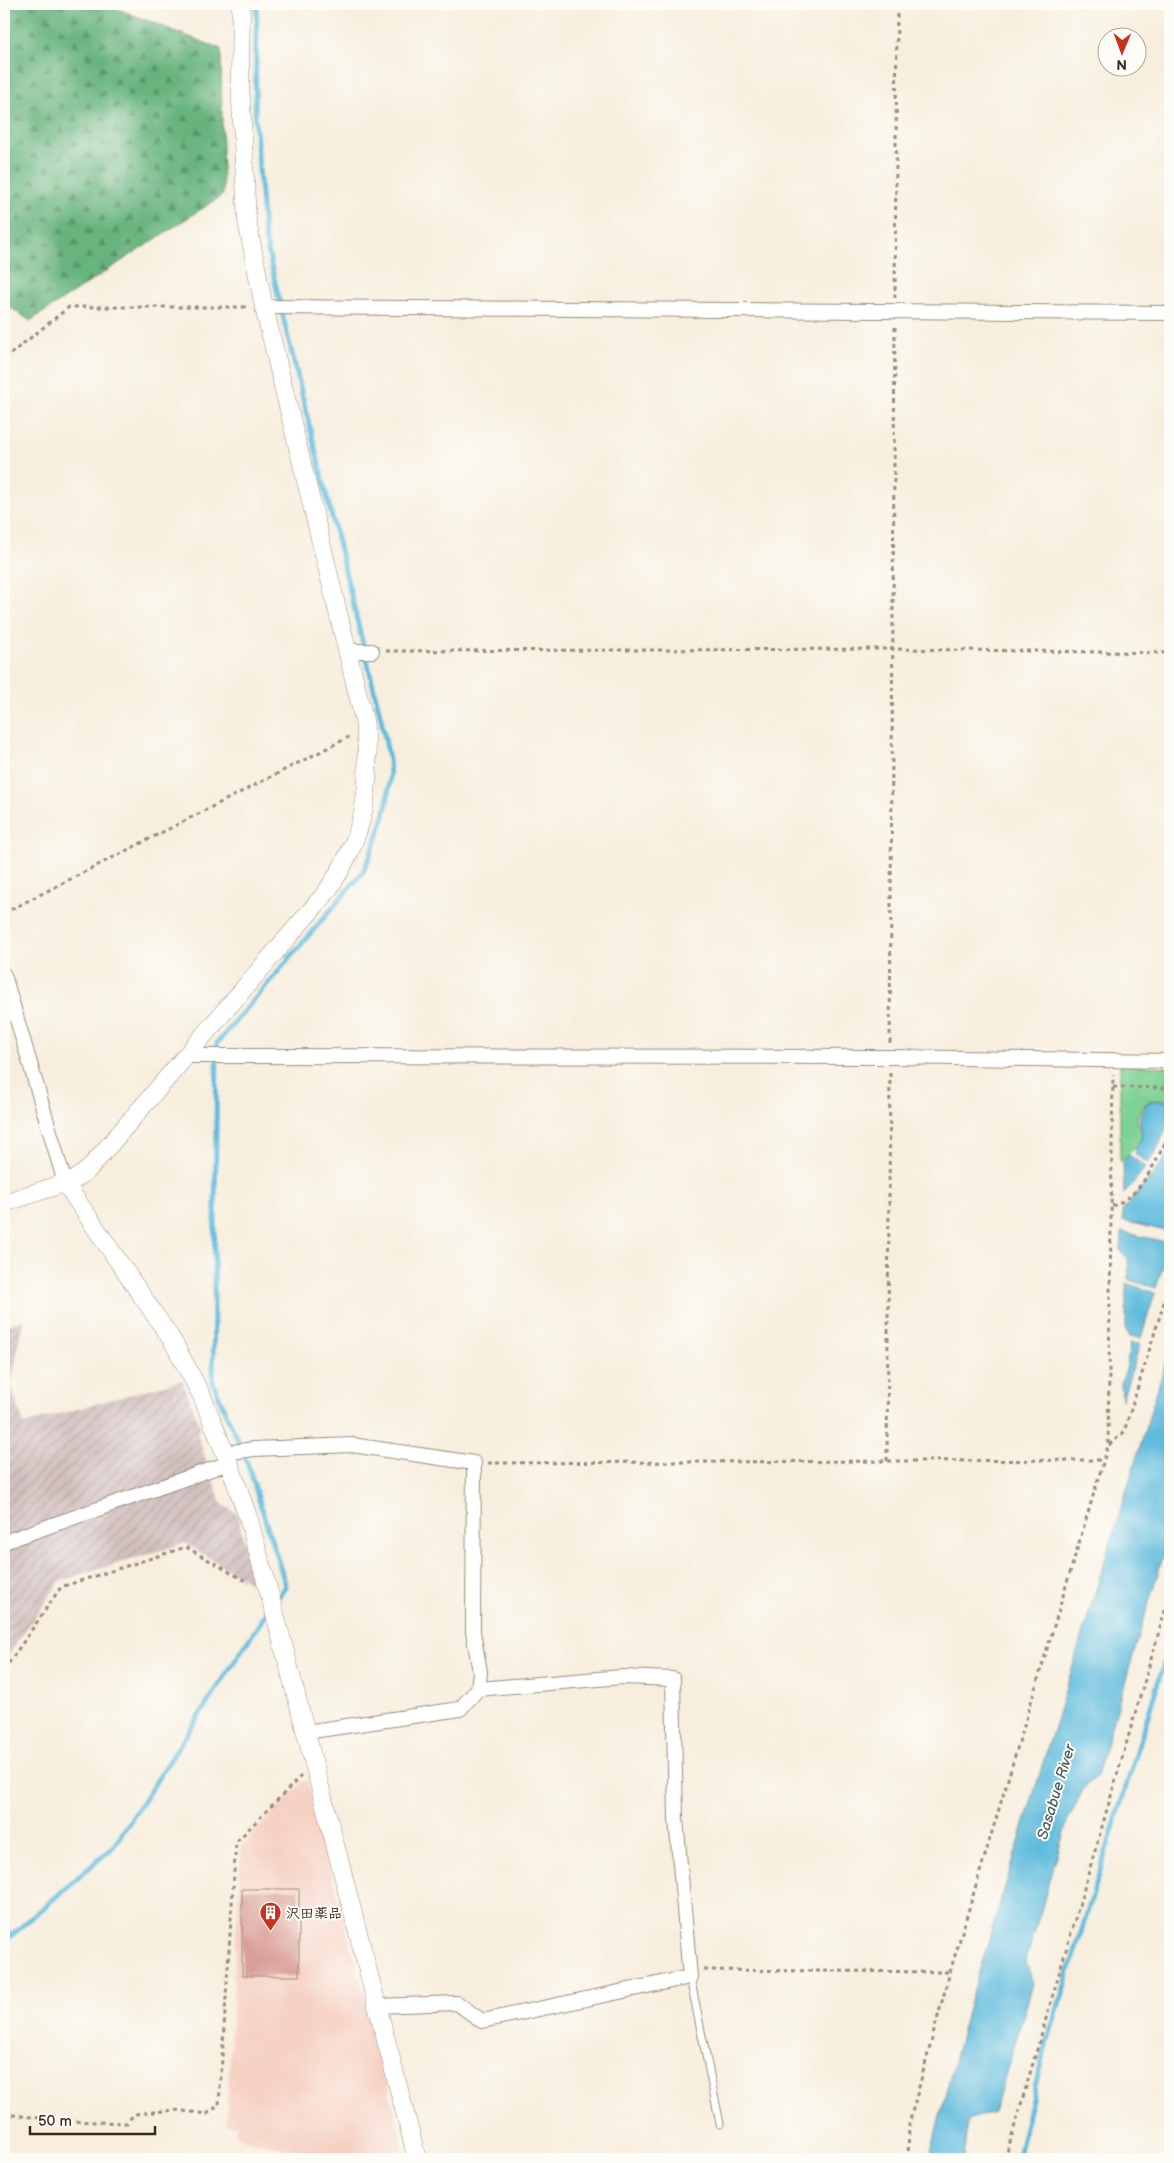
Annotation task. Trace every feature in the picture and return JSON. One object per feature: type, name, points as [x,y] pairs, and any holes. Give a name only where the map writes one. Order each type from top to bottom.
[{"type":"street","points":[[4,1203],[65,1184],[82,1176],[88,1170],[188,1056],[325,894],[345,863],[358,831],[367,797],[368,752],[360,651],[269,307],[247,212],[240,81],[240,4]]},
{"type":"street","points":[[269,307],[1170,313]]},
{"type":"street","points":[[4,975],[65,1184],[172,1340],[202,1396],[230,1456],[270,1594],[417,2159]]},
{"type":"street","points":[[188,1056],[890,1057],[1170,1061]]},
{"type":"street","points":[[4,1542],[230,1456],[254,1449],[352,1444],[474,1463],[473,1632],[480,1672],[478,1689],[460,1709],[306,1732]]},
{"type":"street","points":[[377,2006],[457,2003],[482,2021],[690,1976],[676,1819],[673,1679],[622,1677],[478,1689]]},
{"type":"lane","points":[[690,1976],[720,2124]]},
{"type":"path","points":[[887,1461],[897,4]]},
{"type":"path","points":[[4,359],[68,307],[269,307]]},
{"type":"path","points":[[360,651],[892,649],[1170,653]]},
{"type":"path","points":[[4,913],[365,729]]},
{"type":"path","points":[[908,2159],[910,2124],[950,1972],[1108,1446],[1113,1060]]},
{"type":"path","points":[[1113,1087],[1170,1088]]},
{"type":"path","points":[[1112,1206],[1122,1203],[1136,1190],[1153,1166],[1170,1133]]},
{"type":"path","points":[[1108,1446],[1124,1432],[1170,1283]]},
{"type":"path","points":[[474,1463],[1104,1460]]},
{"type":"path","points":[[4,1670],[61,1587],[186,1547],[270,1594]]},
{"type":"path","points":[[1005,2159],[1170,1594]]},
{"type":"path","points":[[1165,1610],[1170,1612]]},
{"type":"path","points":[[4,2114],[67,2121],[128,2123],[134,2114],[174,2110],[207,2114],[219,2105],[236,1842],[313,1763]]},
{"type":"path","points":[[690,1976],[706,1969],[791,1972],[950,1972]]},
{"type":"shaded area","points":[[23,1320],[11,1385],[24,1424],[182,1380],[200,1426],[197,1433],[221,1503],[237,1514],[256,1586],[185,1543],[60,1581],[4,1661],[4,1327]]},
{"type":"shaded area","points":[[307,1780],[407,2159],[330,2159],[236,2137],[236,2124],[226,2124],[241,1846],[303,1781]]},
{"type":"green space","points":[[4,4],[105,4],[221,49],[223,195],[30,321],[4,303]]},
{"type":"green space","points":[[1120,1065],[1170,1067],[1170,1100],[1150,1100],[1143,1108],[1137,1118],[1142,1134],[1141,1139],[1120,1163]]},
{"type":"water","points":[[1150,1101],[1170,1101],[1170,1109],[1164,1134],[1149,1163],[1136,1155],[1135,1148],[1142,1136],[1140,1115]]},
{"type":"water","points":[[1170,1150],[1170,1232],[1123,1221],[1123,1210],[1163,1162]]},
{"type":"water","points":[[1129,1155],[1146,1167],[1124,1194],[1123,1162]]},
{"type":"water","points":[[1122,1232],[1170,1243],[1156,1288],[1129,1280],[1128,1259],[1121,1251]]},
{"type":"water","points":[[1126,1283],[1155,1293],[1141,1338],[1130,1337],[1126,1330]]},
{"type":"water","points":[[1130,1343],[1140,1344],[1122,1400],[1121,1384],[1127,1365]]},
{"type":"water","name":"Sasabue River","points":[[1170,1348],[1170,1488],[1161,1531],[1167,1543],[1097,1776],[1084,1788],[1067,1822],[1026,1961],[1033,1984],[994,2112],[967,2120],[964,2159],[929,2159],[967,2011]]},
{"type":"building","name":"沢田薬品","points":[[242,1889],[299,1889],[299,1976],[242,1976]]},
{"type":"waterway","points":[[257,4],[255,118],[264,233],[381,718],[390,775],[384,818],[363,872],[217,1043],[213,1383],[247,1462],[286,1586],[276,1600]]},
{"type":"waterway","points":[[4,1942],[113,1847],[269,1609]]},
{"type":"waterway","points":[[1017,2159],[1042,2059],[1170,1644]]},
{"type":"place","name":"沢田薬品","points":[[270,1932]]}]
